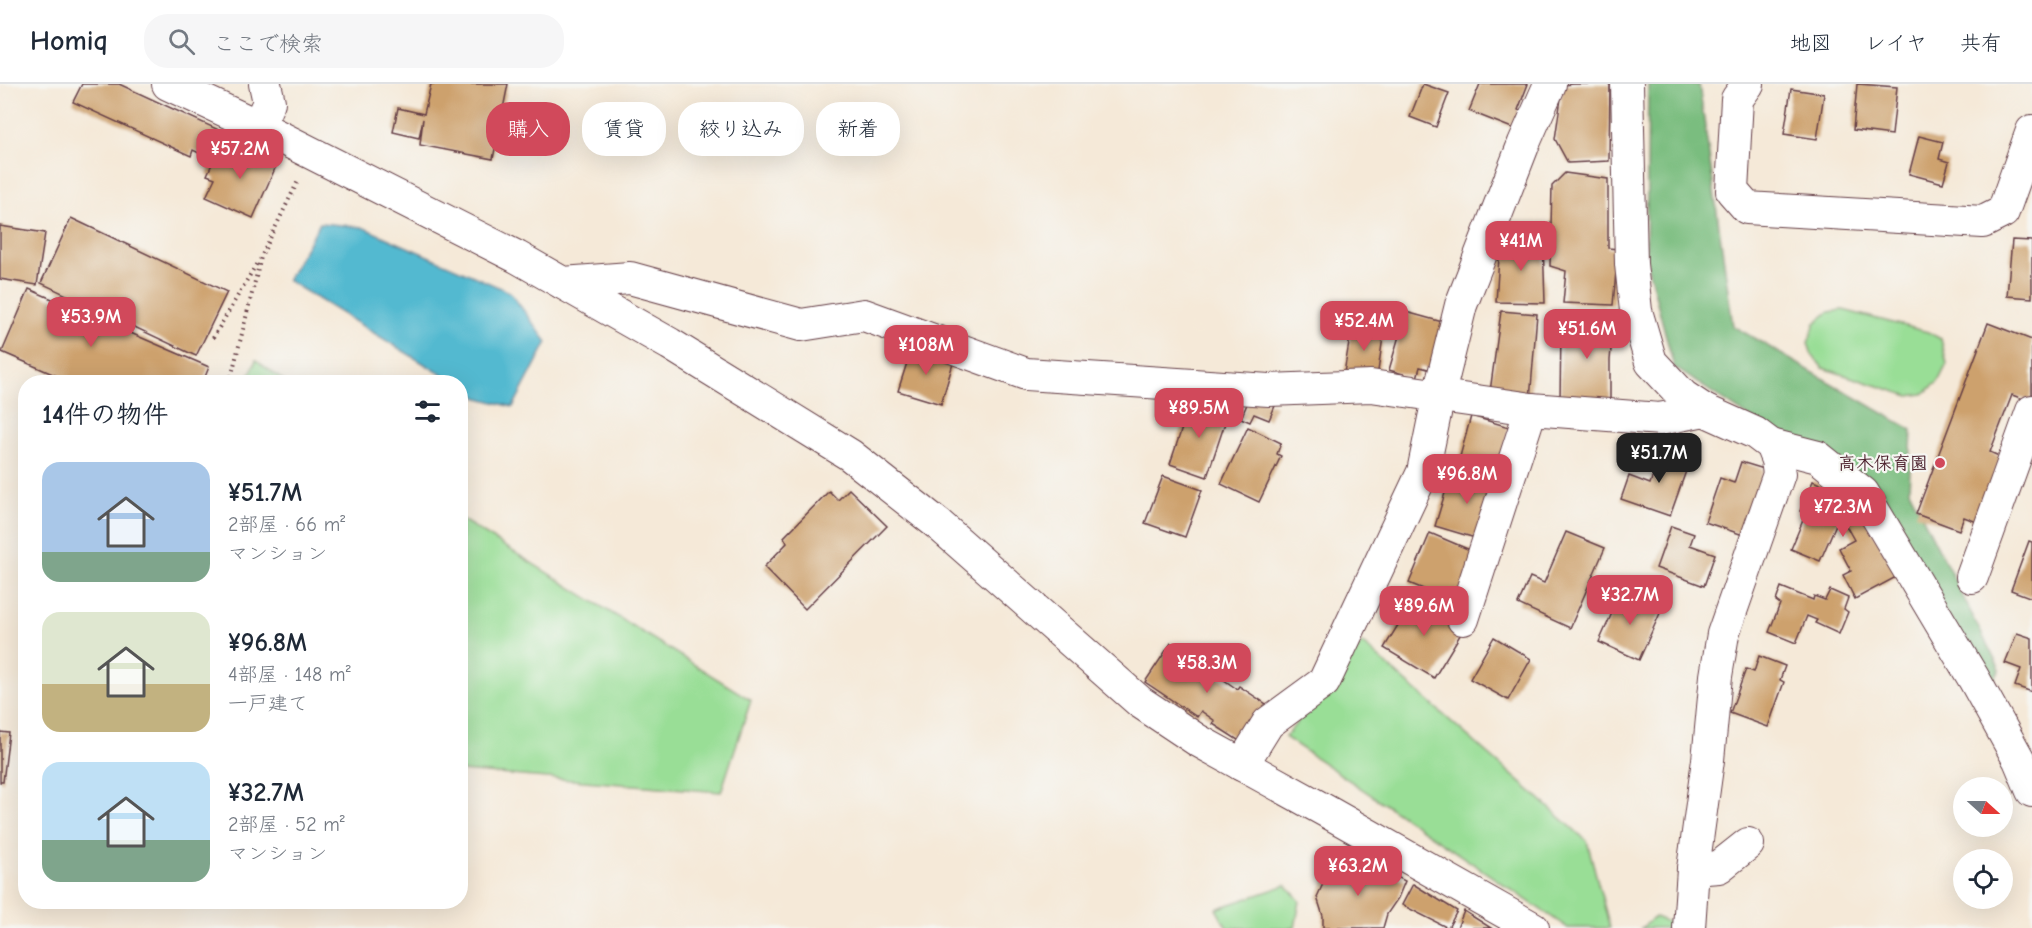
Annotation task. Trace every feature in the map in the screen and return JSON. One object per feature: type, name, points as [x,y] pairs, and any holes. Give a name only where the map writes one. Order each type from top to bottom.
[{"type":"street","points":[[168,84],[258,126],[517,256],[670,344],[850,454],[938,524],[1140,702],[1197,740],[1533,928]]},
{"type":"street","points":[[258,126],[269,102],[265,84]]},
{"type":"street","points":[[1242,765],[1268,723],[1324,682],[1423,472],[1461,305],[1524,143],[1550,84]]},
{"type":"street","points":[[1628,84],[1631,264],[1636,311],[1650,362],[1683,396],[1704,410],[1755,433],[1771,445],[1818,457],[1863,493],[1980,689],[2019,760],[2032,791]]},
{"type":"street","points":[[1748,84],[1737,99],[1732,191],[1747,208],[1983,222],[2003,212],[2032,131]]},
{"type":"street","points":[[563,283],[630,278],[801,325],[864,315],[1026,374],[1269,390],[1371,386],[1439,394],[1530,409],[1660,419],[1704,410]]},
{"type":"street","points":[[1463,619],[1530,409]]},
{"type":"street","points":[[1972,577],[2032,411]]},
{"type":"street","points":[[1689,928],[1693,869],[1723,634],[1779,474],[1771,445]]},
{"type":"street","points":[[1693,869],[1719,867],[1748,844]]},
{"type":"path","points":[[213,338],[261,257],[312,153]]},
{"type":"path","points":[[232,375],[261,257]]},
{"type":"green space","points":[[1648,84],[1699,84],[1733,326],[1912,430],[1909,490],[2000,670],[1989,687],[1882,506],[1674,367],[1646,260]]},
{"type":"green space","points":[[1843,310],[1928,332],[1941,339],[1947,364],[1938,382],[1923,394],[1909,396],[1823,368],[1812,355],[1808,343],[1815,323],[1829,312]]},
{"type":"green space","points":[[256,360],[276,375],[250,375]]},
{"type":"green space","points":[[468,523],[751,700],[721,792],[468,772]]},
{"type":"green space","points":[[1362,643],[1587,841],[1610,928],[1568,928],[1285,737]]},
{"type":"green space","points":[[1286,885],[1300,901],[1295,928],[1227,928],[1216,909]]},
{"type":"green space","points":[[1655,917],[1673,924],[1673,928],[1641,928]]},
{"type":"water","points":[[320,223],[362,227],[510,292],[547,342],[513,407],[479,398],[468,391],[468,375],[443,375],[287,280]]},
{"type":"building","points":[[82,84],[119,84],[221,131],[209,158],[193,150],[191,156],[73,102]]},
{"type":"building","points":[[431,84],[508,84],[504,102],[486,102],[486,156],[494,156],[493,159],[420,145],[423,119],[419,138],[393,132],[398,108],[424,114]]},
{"type":"building","points":[[1423,84],[1449,93],[1436,127],[1410,117]]},
{"type":"building","points":[[1480,84],[1528,84],[1518,110],[1524,113],[1517,130],[1469,111]]},
{"type":"building","points":[[1610,84],[1609,161],[1568,163],[1555,139],[1563,85]]},
{"type":"building","points":[[1857,84],[1897,87],[1892,135],[1853,130]]},
{"type":"building","points":[[1791,89],[1824,94],[1817,139],[1784,134]]},
{"type":"building","points":[[1919,136],[1943,142],[1939,159],[1949,162],[1943,183],[1909,174]]},
{"type":"building","points":[[232,144],[277,164],[253,218],[206,197],[215,178],[207,175],[216,155],[225,160]]},
{"type":"building","points":[[1565,173],[1608,179],[1608,248],[1618,249],[1613,305],[1563,303],[1566,271],[1550,266],[1552,186]]},
{"type":"building","points":[[71,218],[227,292],[196,356],[41,283]]},
{"type":"building","points":[[0,226],[45,233],[37,285],[0,279]]},
{"type":"building","points":[[1543,240],[1545,303],[1496,302],[1500,242]]},
{"type":"building","points":[[2012,240],[2032,241],[2032,298],[2007,296]]},
{"type":"building","points":[[29,289],[209,367],[206,375],[55,375],[2,352]]},
{"type":"building","points":[[1501,311],[1537,314],[1530,400],[1490,392]]},
{"type":"building","points":[[1406,312],[1446,323],[1432,370],[1420,367],[1417,378],[1389,370]]},
{"type":"building","points":[[1589,316],[1614,316],[1610,360],[1610,401],[1560,400],[1561,330],[1586,321]]},
{"type":"building","points":[[1988,323],[2032,340],[2032,394],[2029,401],[2012,395],[1990,452],[2001,457],[1977,522],[1964,517],[1959,530],[1916,514]]},
{"type":"building","points":[[1352,325],[1384,330],[1377,378],[1344,373]]},
{"type":"building","points":[[912,347],[954,360],[941,404],[898,391]]},
{"type":"building","points":[[1251,395],[1275,406],[1269,420],[1254,414],[1250,422],[1241,418]]},
{"type":"building","points":[[1191,401],[1228,414],[1207,477],[1170,464]]},
{"type":"building","points":[[1471,416],[1509,427],[1496,475],[1458,464]]},
{"type":"building","points":[[1248,427],[1281,443],[1277,454],[1281,456],[1259,502],[1221,484]]},
{"type":"building","points":[[1663,447],[1686,456],[1683,466],[1687,468],[1670,516],[1621,499],[1629,476],[1650,484]]},
{"type":"building","points":[[1741,462],[1764,469],[1746,536],[1705,522],[1720,478],[1734,483]]},
{"type":"building","points":[[1452,470],[1499,484],[1482,540],[1435,526]]},
{"type":"building","points":[[1163,476],[1202,490],[1185,537],[1145,523]]},
{"type":"building","points":[[1813,481],[1855,499],[1898,576],[1855,599],[1843,575],[1851,571],[1839,548],[1854,540],[1840,515],[1820,561],[1791,549],[1806,513],[1800,511]]},
{"type":"building","points":[[849,489],[887,526],[805,609],[764,567],[787,543],[784,537],[829,491],[838,500]]},
{"type":"building","points":[[1671,526],[1694,534],[1690,545],[1715,554],[1704,586],[1656,568]]},
{"type":"building","points":[[1566,532],[1605,548],[1570,628],[1518,604],[1530,577],[1544,583]]},
{"type":"building","points":[[1430,533],[1477,553],[1457,603],[1409,583]]},
{"type":"building","points":[[2029,541],[2032,542],[2032,598],[2011,590]]},
{"type":"building","points":[[1781,587],[1813,600],[1814,596],[1825,600],[1830,590],[1848,598],[1844,609],[1848,612],[1839,634],[1815,623],[1817,620],[1807,616],[1796,643],[1769,632],[1780,604],[1776,601]]},
{"type":"building","points":[[1621,593],[1661,611],[1639,660],[1599,642]]},
{"type":"building","points":[[1415,597],[1465,627],[1434,678],[1384,648]]},
{"type":"building","points":[[2017,633],[2032,638],[2032,692],[2015,686],[2021,669],[2005,663]]},
{"type":"building","points":[[1494,637],[1531,659],[1508,700],[1470,679]]},
{"type":"building","points":[[1171,643],[1237,689],[1239,686],[1269,706],[1244,744],[1213,724],[1215,721],[1201,711],[1197,717],[1145,682]]},
{"type":"building","points":[[1759,656],[1785,666],[1780,680],[1784,682],[1768,727],[1730,713],[1746,669],[1754,672]]},
{"type":"building","points":[[0,732],[9,733],[3,782],[0,782]]},
{"type":"building","points":[[1364,860],[1405,881],[1398,898],[1387,914],[1383,928],[1323,928],[1323,916],[1317,897],[1331,866],[1353,870]]},
{"type":"building","points":[[1413,884],[1457,911],[1448,928],[1402,905]]},
{"type":"building","points":[[1464,911],[1491,928],[1457,928]]},
{"type":"place","name":"高木保育園","points":[[1940,463]]}]
